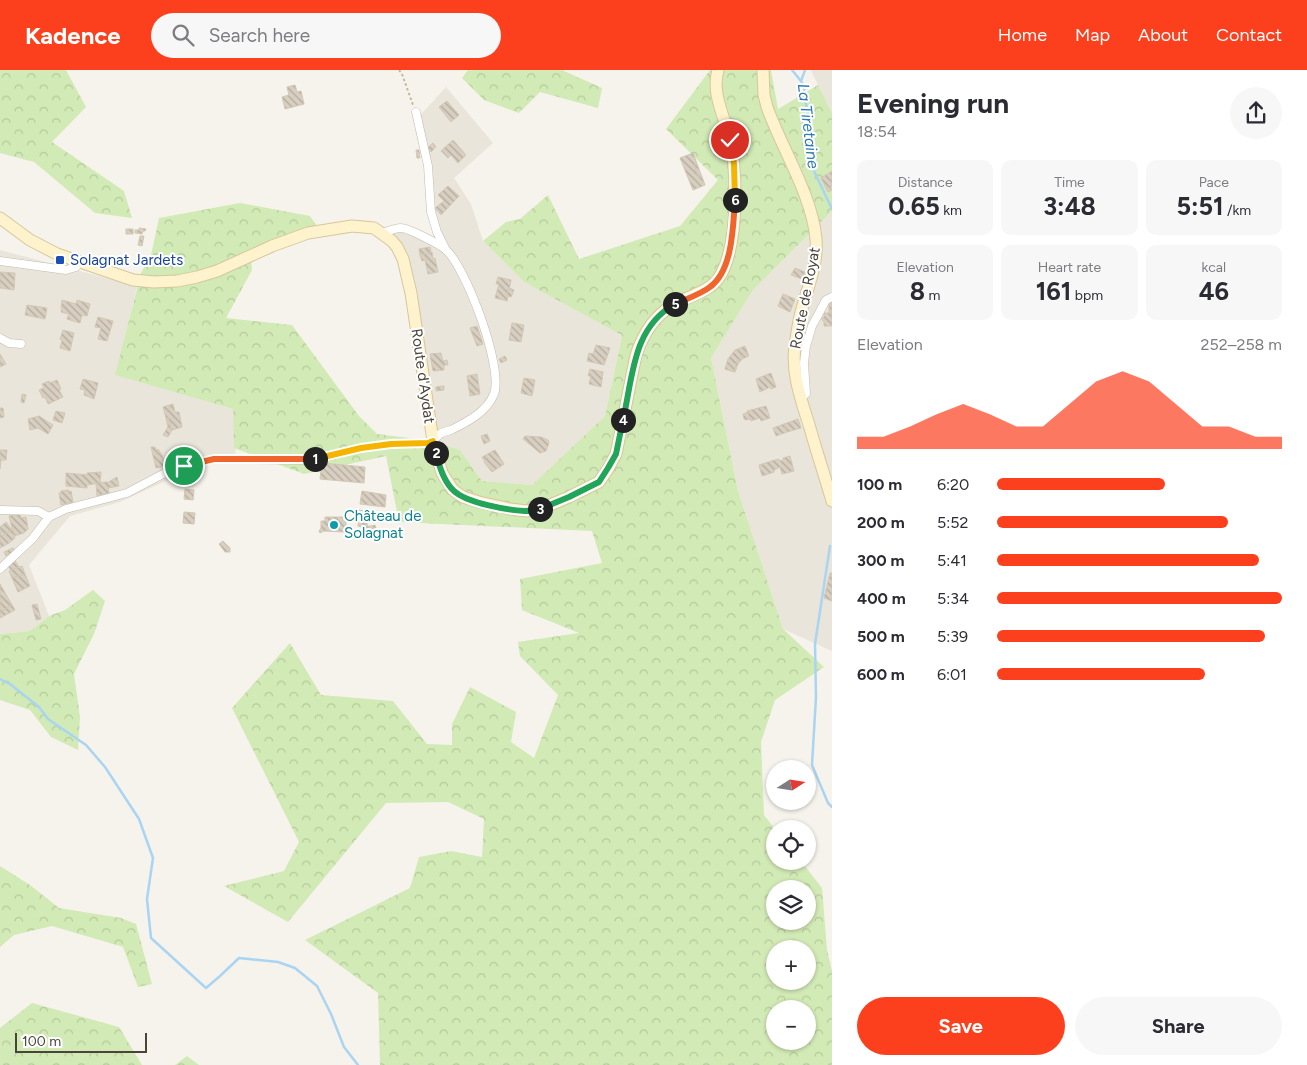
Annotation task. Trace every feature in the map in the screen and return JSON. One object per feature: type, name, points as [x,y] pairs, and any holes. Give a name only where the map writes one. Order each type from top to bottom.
[{"type":"main road","name":"Route d'Aydat","points":[[383,233],[397,247],[403,259],[412,302],[433,441],[442,473],[453,490],[463,497],[479,502],[527,511],[543,508],[569,497],[599,482],[616,454],[636,355],[640,342],[647,330],[659,315],[673,305],[710,288],[721,273],[728,258],[732,238],[735,198],[734,172],[730,140],[716,90],[718,70]]},
{"type":"main road","name":"Route de Royat","points":[[763,70],[764,95],[767,107],[805,196],[813,220],[816,259],[798,324],[794,349],[795,367],[800,397],[832,501]]},
{"type":"main road","points":[[0,218],[30,240],[47,249],[133,280],[154,282],[177,281],[197,277],[308,233],[352,226],[374,228],[383,233]]},
{"type":"street","points":[[0,568],[33,538],[49,517],[66,509],[127,493],[163,474],[184,466],[214,459],[312,460],[361,448],[391,444],[428,443],[441,433],[476,416],[488,403],[494,394],[496,381],[492,354],[470,291],[437,232],[431,212],[428,166],[416,112]]},
{"type":"street","points":[[383,233],[392,229],[405,228],[446,250]]},
{"type":"street","points":[[0,261],[66,270],[76,267],[80,262]]},
{"type":"street","points":[[800,397],[806,394],[804,363],[806,346],[812,326],[826,300],[832,297]]},
{"type":"street","points":[[0,338],[8,343],[21,344]]},
{"type":"street","points":[[0,510],[38,511],[49,517]]},
{"type":"path","points":[[399,70],[416,112]]},
{"type":"shaded area","points":[[811,70],[832,70],[832,113],[818,85]]},
{"type":"shaded area","points":[[446,87],[493,143],[454,178],[471,204],[483,241],[524,282],[622,334],[605,416],[532,485],[482,481],[460,450],[433,441],[400,252],[383,233],[401,228],[429,240],[435,235],[428,172],[415,121]]},
{"type":"shaded area","points":[[832,211],[832,651],[783,629],[738,491],[711,358],[753,290]]},
{"type":"shaded area","points":[[0,250],[137,286],[116,375],[233,409],[236,459],[194,464],[166,481],[120,502],[70,516],[29,565],[49,616],[30,631],[0,634]]},
{"type":"green space","points":[[0,70],[66,70],[86,107],[52,142],[124,191],[132,218],[95,213],[34,162],[0,153]]},
{"type":"green space","points":[[468,70],[564,70],[602,88],[598,108],[540,92],[519,113],[484,100],[462,78]]},
{"type":"green space","points":[[710,70],[771,70],[778,109],[818,85],[832,113],[832,211],[753,290],[711,358],[738,491],[783,629],[824,667],[775,700],[761,742],[764,815],[768,820],[766,820],[766,870],[808,870],[816,880],[766,880],[766,930],[816,930],[816,880],[822,888],[827,950],[832,971],[832,1065],[380,1065],[378,993],[305,940],[410,888],[419,857],[451,851],[482,857],[484,819],[448,802],[386,803],[288,922],[224,886],[284,871],[299,842],[232,708],[290,643],[321,695],[393,701],[427,744],[452,745],[452,724],[470,687],[516,712],[511,742],[534,758],[558,695],[520,656],[518,642],[579,633],[522,610],[520,579],[602,563],[592,531],[399,522],[386,456],[304,474],[234,448],[233,409],[115,375],[141,273],[151,255],[159,218],[240,203],[310,216],[316,225],[250,251],[252,270],[226,318],[292,325],[359,416],[377,434],[433,441],[460,450],[482,481],[532,485],[605,416],[622,335],[524,282],[483,241],[506,222],[520,219],[548,195],[579,259],[680,226],[718,180],[666,129]]},
{"type":"green space","points":[[93,590],[105,601],[94,634],[74,674],[80,717],[78,750],[51,737],[30,710],[0,700],[0,634],[30,631],[49,616],[65,610]]},
{"type":"green space","points":[[0,866],[30,885],[59,908],[121,918],[136,924],[152,984],[138,987],[123,947],[52,926],[14,935],[0,947]]},
{"type":"green space","points":[[32,1003],[119,1027],[142,1065],[0,1065],[0,1028]]},
{"type":"green space","points":[[187,1056],[199,1065],[175,1065]]},
{"type":"building","points":[[295,85],[297,92],[301,91],[304,104],[285,109],[282,97],[289,95],[287,87]]},
{"type":"building","points":[[447,101],[459,115],[451,122],[439,107]]},
{"type":"building","points":[[453,140],[466,155],[458,163],[451,155],[448,158],[441,151]]},
{"type":"building","points":[[433,143],[436,147],[431,152],[427,148]]},
{"type":"building","points":[[416,150],[419,150],[420,158],[417,158]]},
{"type":"building","points":[[693,153],[697,164],[694,165],[699,178],[702,177],[705,185],[693,190],[680,158]]},
{"type":"building","points":[[697,164],[702,177],[699,178],[694,165]]},
{"type":"building","points":[[832,171],[832,186],[830,187],[832,190],[828,192],[821,178]]},
{"type":"building","points":[[448,186],[459,196],[441,215],[435,208],[444,201],[438,195]]},
{"type":"building","points":[[139,228],[146,229],[142,234],[135,233],[135,230],[139,230]]},
{"type":"building","points":[[126,229],[133,229],[133,234],[126,234]]},
{"type":"building","points":[[140,236],[144,236],[142,246],[138,245]]},
{"type":"building","points":[[430,247],[431,253],[420,255],[419,249]]},
{"type":"building","points":[[432,252],[438,272],[428,274],[425,260],[422,261],[420,255]]},
{"type":"building","points":[[795,268],[805,272],[802,279],[791,275]]},
{"type":"building","points":[[0,272],[15,273],[14,290],[0,288]]},
{"type":"building","points":[[498,277],[511,280],[507,301],[495,298],[499,284],[496,284]]},
{"type":"building","points":[[509,288],[514,290],[511,297],[507,296]]},
{"type":"building","points":[[783,294],[795,299],[790,312],[778,306]]},
{"type":"building","points":[[62,300],[76,304],[77,300],[90,304],[87,316],[82,315],[80,323],[67,319],[69,314],[61,312]]},
{"type":"building","points":[[832,301],[832,313],[829,313],[829,304]]},
{"type":"building","points":[[27,305],[47,308],[45,319],[25,315]]},
{"type":"building","points":[[824,313],[832,313],[832,326],[824,326],[822,318]]},
{"type":"building","points":[[98,317],[113,321],[107,341],[98,339],[101,328],[95,327]]},
{"type":"building","points":[[512,323],[524,325],[521,342],[509,340]]},
{"type":"building","points":[[477,326],[483,344],[477,346],[470,328]]},
{"type":"building","points":[[63,330],[74,333],[70,351],[60,348]]},
{"type":"building","points":[[596,345],[610,348],[604,365],[587,361],[589,353],[593,354]]},
{"type":"building","points":[[745,346],[748,354],[741,357],[736,363],[734,372],[725,369],[728,359],[735,350]]},
{"type":"building","points":[[441,353],[443,361],[447,360],[448,365],[444,365],[444,370],[433,371],[430,354]]},
{"type":"building","points":[[0,354],[6,364],[0,367]]},
{"type":"building","points":[[748,354],[749,356],[742,359],[734,372],[736,363],[741,357]]},
{"type":"building","points":[[505,356],[507,360],[501,363],[499,359]]},
{"type":"building","points":[[590,369],[603,372],[601,387],[589,384],[591,376],[588,376]]},
{"type":"building","points":[[771,373],[776,387],[771,389],[770,387],[760,392],[756,379]]},
{"type":"building","points":[[477,374],[480,394],[470,396],[467,376]]},
{"type":"building","points":[[524,378],[535,380],[532,396],[521,393]]},
{"type":"building","points":[[83,379],[98,383],[94,399],[84,395],[85,390],[80,389]]},
{"type":"building","points":[[57,380],[63,397],[48,404],[39,390],[44,388],[42,384]]},
{"type":"building","points":[[444,386],[444,390],[436,391],[436,387]]},
{"type":"building","points":[[22,394],[26,395],[24,403],[21,402]]},
{"type":"building","points":[[173,404],[175,412],[179,412],[182,427],[172,430],[163,407]]},
{"type":"building","points":[[766,406],[770,418],[761,421],[760,418],[751,421],[747,411]]},
{"type":"building","points":[[0,408],[3,408],[4,417],[0,418]]},
{"type":"building","points":[[56,411],[65,413],[62,423],[53,420]]},
{"type":"building","points":[[748,412],[750,419],[746,420],[743,414]]},
{"type":"building","points":[[39,416],[53,425],[48,434],[38,428],[30,430],[28,419]]},
{"type":"building","points":[[168,417],[172,430],[168,437],[163,435],[168,427],[166,418]]},
{"type":"building","points":[[798,419],[801,428],[787,432],[784,424]]},
{"type":"building","points":[[784,424],[787,432],[776,436],[773,428]]},
{"type":"building","points":[[487,434],[490,441],[484,444],[481,436]]},
{"type":"building","points":[[525,436],[541,437],[548,440],[549,443],[546,451],[540,453],[523,439]]},
{"type":"building","points":[[151,447],[155,447],[156,450],[158,449],[163,459],[167,459],[170,465],[156,468]]},
{"type":"building","points":[[0,450],[7,450],[6,460],[1,460],[0,469]]},
{"type":"building","points":[[495,450],[504,464],[492,472],[482,457]]},
{"type":"building","points":[[790,456],[794,471],[782,474],[780,467],[774,470],[774,472],[762,476],[759,465],[778,459],[781,461],[783,458]]},
{"type":"building","points":[[322,463],[365,467],[364,483],[320,479]]},
{"type":"building","points":[[101,472],[100,483],[87,485],[87,488],[66,486],[66,473],[87,475],[87,473]]},
{"type":"building","points":[[117,477],[119,486],[108,488],[109,493],[97,496],[96,483],[107,483]]},
{"type":"building","points":[[185,489],[194,490],[193,500],[184,499]]},
{"type":"building","points":[[68,490],[69,492],[71,491],[73,502],[61,505],[59,493]]},
{"type":"building","points":[[362,491],[386,495],[385,507],[360,504]]},
{"type":"building","points":[[359,510],[364,511],[363,514],[368,515],[367,526],[375,525],[376,528],[369,529],[358,526]]},
{"type":"building","points":[[184,512],[195,513],[194,524],[183,523]]},
{"type":"building","points":[[20,514],[21,518],[26,517],[28,529],[24,533],[14,536],[9,516]]},
{"type":"building","name":"Château de Solagnat","points":[[325,517],[343,517],[343,521],[346,521],[346,530],[348,532],[345,534],[344,532],[324,531],[320,533],[321,521],[325,521]]},
{"type":"building","points":[[6,522],[12,530],[2,536],[0,534],[0,527]]},
{"type":"building","points":[[13,529],[15,538],[9,543],[2,536]]},
{"type":"building","points":[[0,534],[9,543],[0,548]]},
{"type":"building","points":[[223,541],[230,548],[230,552],[225,552],[219,544]]},
{"type":"building","points":[[13,548],[14,551],[6,556],[4,552]]},
{"type":"building","points":[[14,559],[19,567],[11,570],[6,564]]},
{"type":"building","points":[[22,566],[25,574],[12,578],[9,571]]},
{"type":"building","points":[[830,573],[832,573],[832,601],[824,598]]},
{"type":"building","points":[[25,574],[30,586],[18,592],[12,578]]},
{"type":"building","points":[[0,584],[12,605],[0,612]]},
{"type":"building","points":[[37,604],[41,619],[36,620],[32,605]]},
{"type":"building","points":[[12,605],[15,610],[0,618],[0,612]]},
{"type":"waterway","points":[[792,70],[801,81]]},
{"type":"waterway","name":"La Tiretaine","points":[[805,70],[801,81],[804,87],[810,121],[812,138],[810,156],[813,169],[832,209]]},
{"type":"waterway","points":[[830,546],[815,644],[816,697],[812,765],[828,803],[832,807]]},
{"type":"waterway","points":[[0,679],[10,684],[39,707],[48,719],[86,745],[105,767],[139,819],[153,858],[147,899],[151,938],[206,988],[239,958],[278,962],[295,968],[317,986],[344,1047],[358,1065]]},
{"type":"place","name":"Solagnat Jardets","points":[[60,260]]},
{"type":"place","name":"Château de Solagnat","points":[[334,525]]},
{"type":"route","points":[[184,466],[214,459],[312,460],[361,448],[391,444],[428,443],[433,441],[442,473],[453,490],[463,497],[479,502],[527,511],[543,508],[599,482],[616,454],[640,342],[659,315],[673,305],[710,288],[721,273],[728,258],[732,238],[735,198],[734,164],[730,140]]}]
